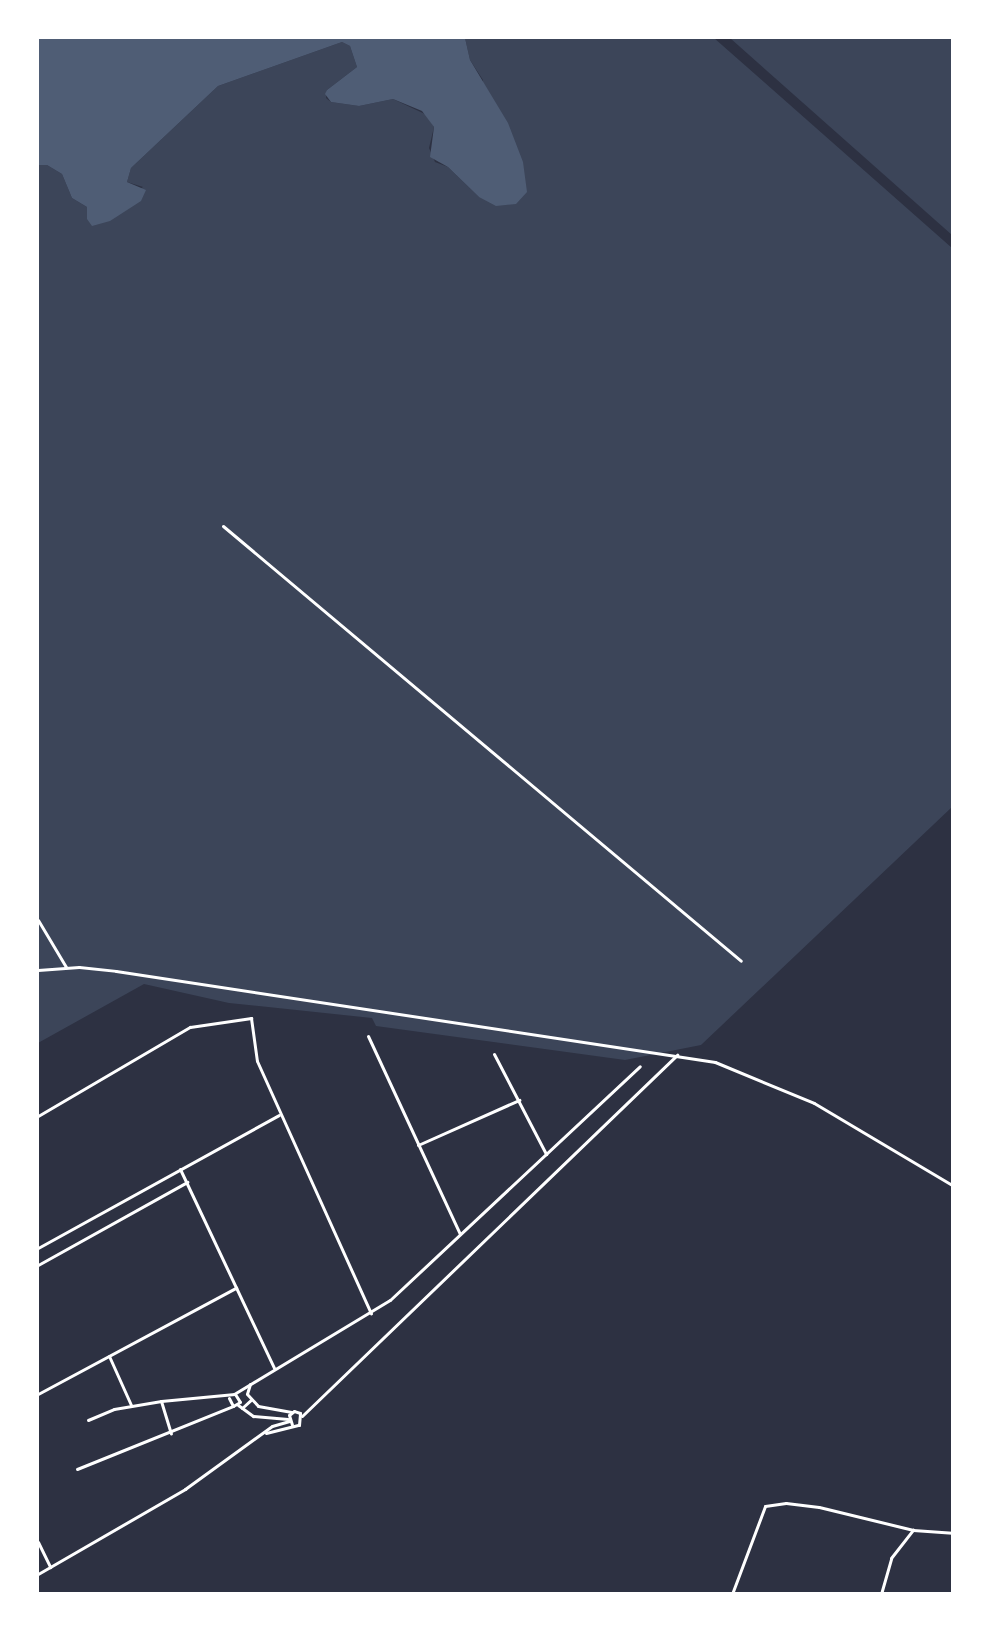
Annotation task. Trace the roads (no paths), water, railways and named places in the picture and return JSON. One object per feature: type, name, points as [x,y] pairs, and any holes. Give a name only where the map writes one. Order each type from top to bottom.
[{"type":"street","points":[[223,526],[741,962]]},
{"type":"street","points":[[38,920],[66,967]]},
{"type":"street","points":[[38,970],[66,967],[116,971],[677,1055],[739,1069],[793,1092],[952,1185]]},
{"type":"street","points":[[38,1116],[190,1027],[249,1017],[253,1021],[257,1061],[279,1115],[371,1314]]},
{"type":"street","points":[[368,1036],[460,1234]]},
{"type":"street","points":[[494,1054],[546,1154]]},
{"type":"street","points":[[77,1469],[171,1434],[233,1406],[238,1405],[253,1416],[301,1422],[302,1416],[677,1055]]},
{"type":"street","points":[[88,1420],[131,1405],[161,1401],[230,1398],[274,1368],[371,1314],[640,1066]]},
{"type":"street","points":[[418,1145],[519,1100]]},
{"type":"street","points":[[38,1248],[279,1115]]},
{"type":"street","points":[[180,1169],[274,1368]]},
{"type":"street","points":[[38,1265],[187,1182]]},
{"type":"street","points":[[38,1394],[236,1288]]},
{"type":"street","points":[[109,1356],[131,1405]]},
{"type":"street","points":[[247,1394],[251,1382]]},
{"type":"street","points":[[235,1394],[247,1394]]},
{"type":"street","points":[[235,1394],[241,1399],[238,1405]]},
{"type":"street","points":[[247,1394],[251,1400],[268,1410],[291,1412],[302,1416]]},
{"type":"street","points":[[230,1398],[233,1406]]},
{"type":"street","points":[[242,1408],[251,1400]]},
{"type":"street","points":[[161,1401],[171,1434]]},
{"type":"street","points":[[290,1422],[291,1412]]},
{"type":"street","points":[[38,1574],[185,1489],[264,1433],[290,1422]]},
{"type":"street","points":[[732,1593],[765,1506],[786,1503],[819,1507],[913,1530],[952,1533]]},
{"type":"street","points":[[881,1593],[891,1558],[913,1530]]},
{"type":"street","points":[[38,1542],[50,1567]]}]
